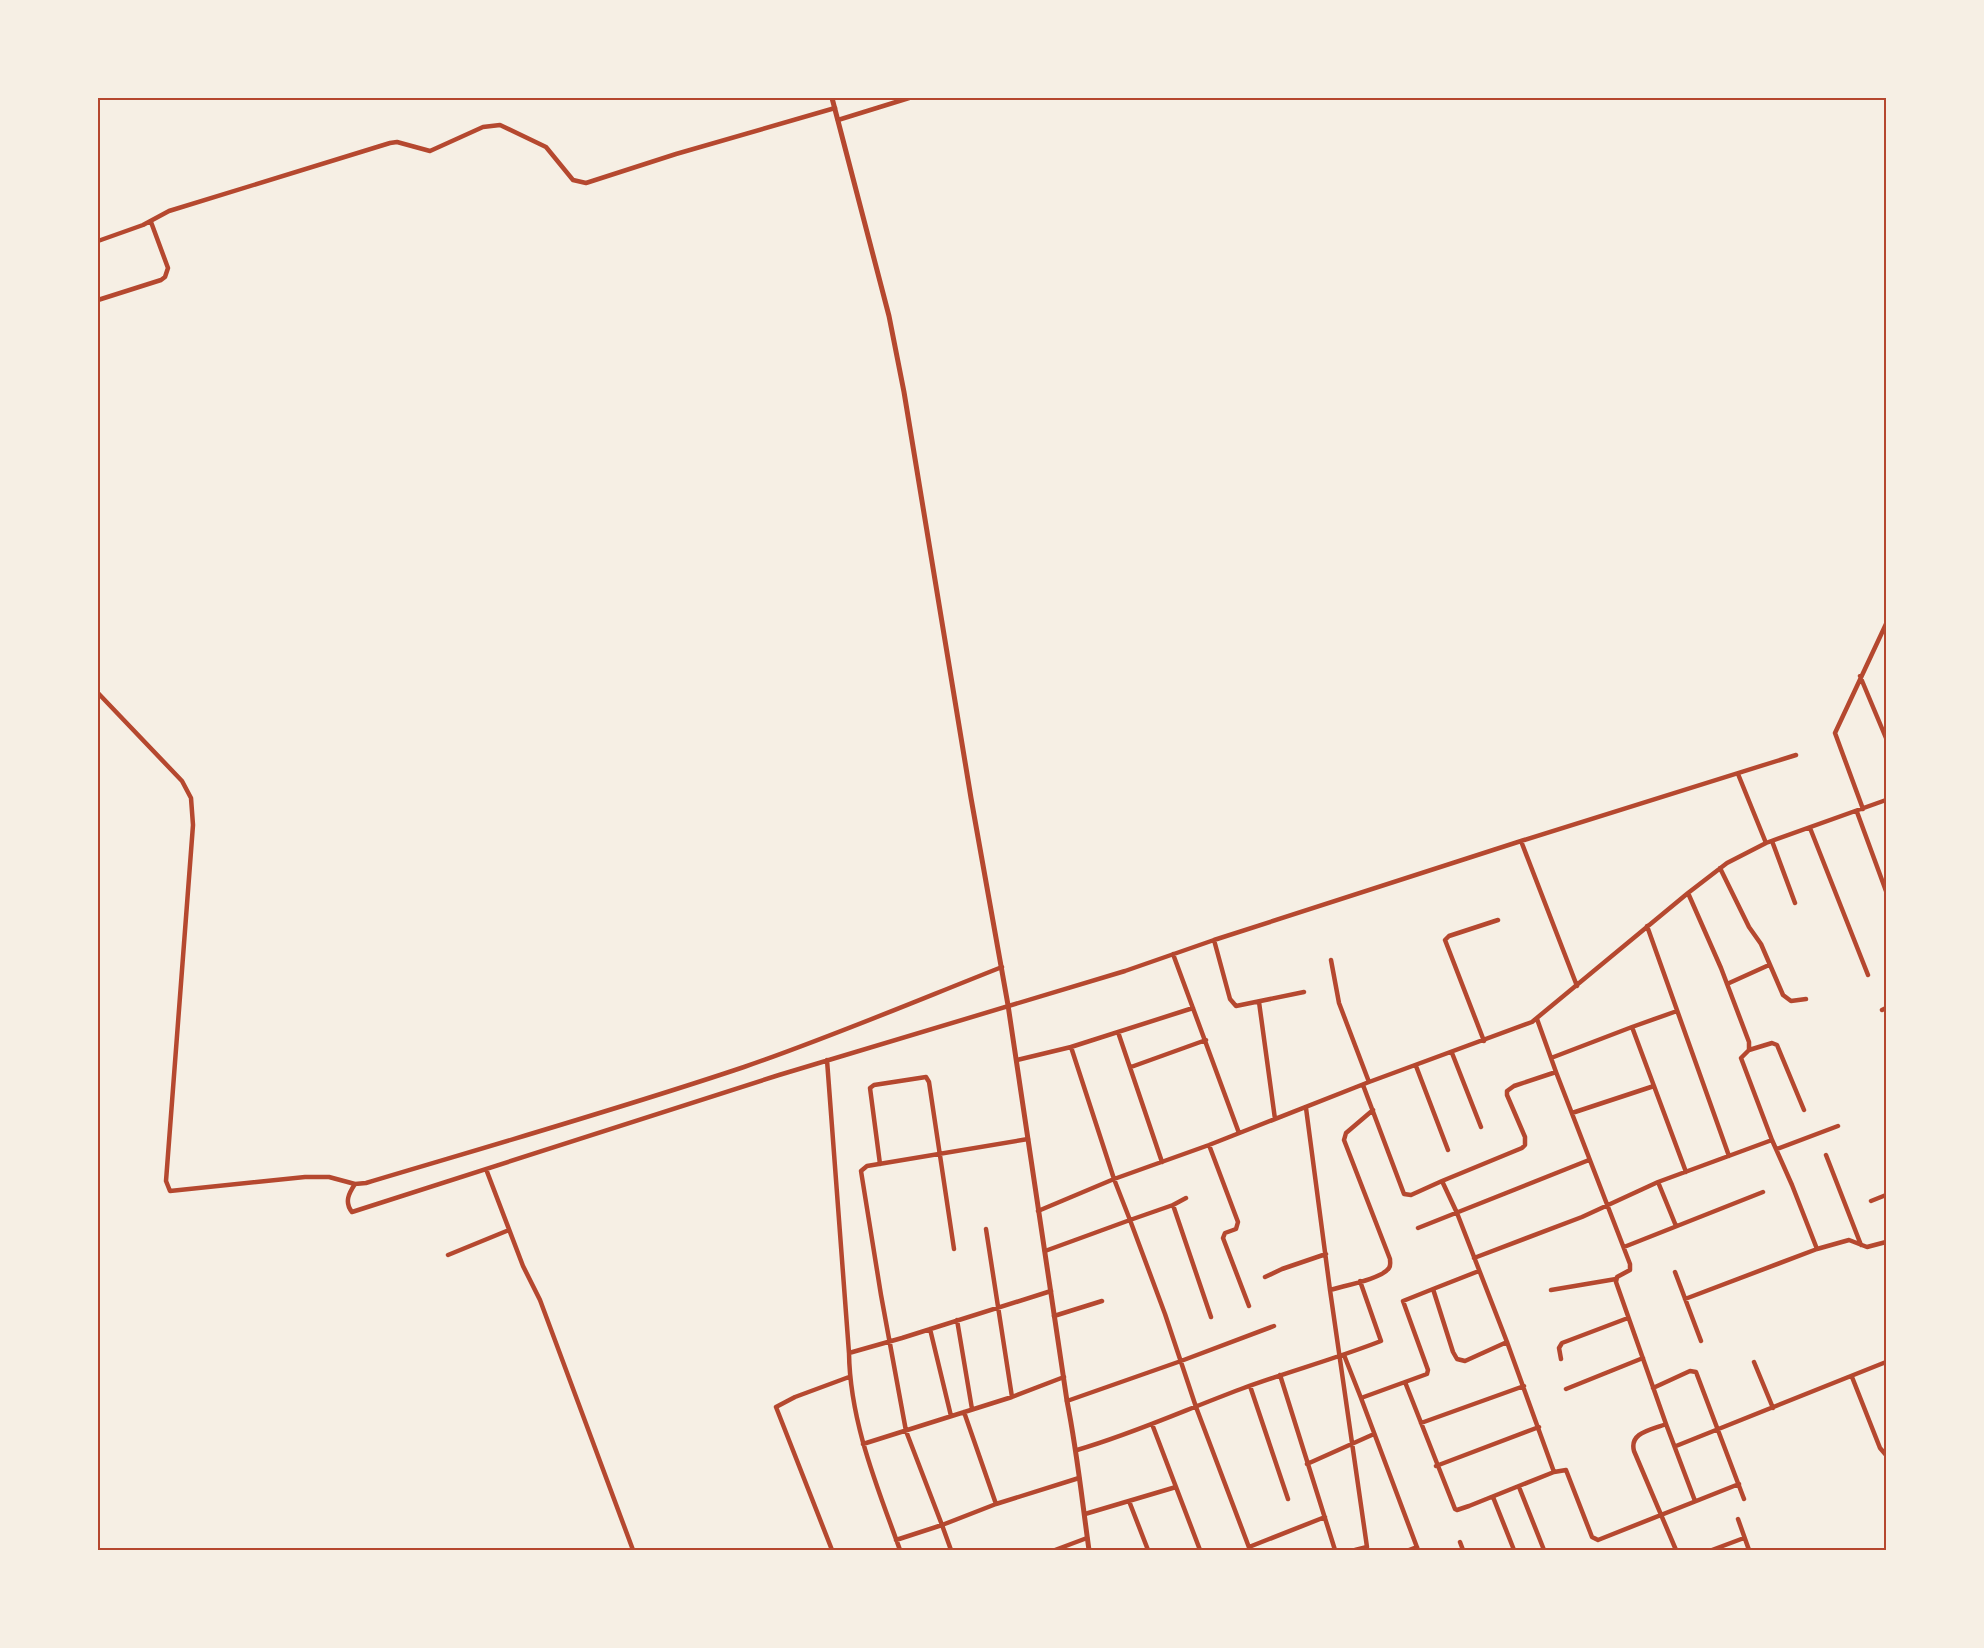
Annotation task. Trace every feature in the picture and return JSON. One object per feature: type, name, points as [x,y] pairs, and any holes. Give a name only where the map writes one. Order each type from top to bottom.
[{"type":"street","points":[[832,98],[895,343],[1017,1060],[1067,1401],[1077,1450],[1078,1478],[1089,1551]]},
{"type":"street","points":[[888,98],[890,104]]},
{"type":"street","points":[[838,120],[909,98]]},
{"type":"street","points":[[98,241],[151,222],[169,211],[374,147],[397,142],[430,151],[488,126],[500,125],[541,144],[551,152],[573,180],[586,183],[835,108]]},
{"type":"street","points":[[98,300],[165,277],[168,268],[151,222]]},
{"type":"street","points":[[1863,808],[1835,735],[1860,676],[1887,624]]},
{"type":"street","points":[[1860,676],[1887,738]]},
{"type":"street","points":[[98,693],[182,780],[191,798],[193,825],[166,1181],[170,1191],[306,1177],[336,1177],[355,1184],[366,1183],[567,1124],[734,1070],[801,1047],[1002,967]]},
{"type":"street","points":[[355,1184],[347,1200],[352,1212],[608,1128],[693,1104],[827,1060],[1173,954],[1521,841],[1796,756]]},
{"type":"street","points":[[1738,774],[1795,903]]},
{"type":"street","points":[[1038,1211],[1114,1179],[1209,1145],[1369,1082],[1527,1025],[1720,868],[1769,842],[1887,800]]},
{"type":"street","points":[[1857,812],[1887,891]]},
{"type":"street","points":[[1810,828],[1868,975]]},
{"type":"street","points":[[1521,841],[1577,986]]},
{"type":"street","points":[[1720,868],[1749,927],[1761,944],[1783,995],[1794,1002],[1806,999]]},
{"type":"street","points":[[1688,892],[1727,984],[1749,1042],[1749,1050]]},
{"type":"street","points":[[1484,1041],[1445,940],[1449,936],[1498,920]]},
{"type":"street","points":[[1647,926],[1729,1156]]},
{"type":"street","points":[[1214,940],[1233,1004],[1239,1007],[1304,992]]},
{"type":"street","points":[[1173,954],[1239,1133]]},
{"type":"street","points":[[1331,960],[1339,1003],[1369,1082]]},
{"type":"street","points":[[1727,984],[1770,965]]},
{"type":"street","points":[[1258,1002],[1275,1119]]},
{"type":"street","points":[[1017,1060],[1071,1047],[1193,1008]]},
{"type":"street","points":[[1551,1058],[1677,1011]]},
{"type":"street","points":[[1537,1018],[1631,1268],[1616,1279],[1551,1290]]},
{"type":"street","points":[[1632,1027],[1686,1172]]},
{"type":"street","points":[[1118,1032],[1162,1162]]},
{"type":"street","points":[[1131,1067],[1206,1040]]},
{"type":"street","points":[[1804,1110],[1777,1045],[1772,1043],[1749,1050],[1741,1058],[1817,1248]]},
{"type":"street","points":[[1071,1047],[1114,1179],[1250,1549],[1325,1517]]},
{"type":"street","points":[[1452,1053],[1481,1127]]},
{"type":"street","points":[[827,1060],[849,1377],[863,1444],[878,1493],[900,1551]]},
{"type":"street","points":[[1416,1066],[1448,1150]]},
{"type":"street","points":[[1363,1085],[1395,1174],[1404,1194],[1411,1195],[1522,1148],[1525,1145],[1524,1137],[1507,1095],[1508,1091],[1514,1086],[1556,1072]]},
{"type":"street","points":[[880,1164],[870,1088],[874,1085],[927,1078],[954,1249]]},
{"type":"street","points":[[1572,1113],[1654,1086]]},
{"type":"street","points":[[1306,1108],[1330,1290],[1342,1356],[1351,1443],[1368,1549],[1355,1551]]},
{"type":"street","points":[[1330,1290],[1387,1271],[1391,1263],[1344,1140],[1347,1133],[1373,1110]]},
{"type":"street","points":[[1777,1149],[1838,1126]]},
{"type":"street","points":[[951,1551],[906,1431],[861,1171],[864,1167],[1028,1139]]},
{"type":"street","points":[[1474,1258],[1582,1217],[1658,1182],[1772,1140]]},
{"type":"street","points":[[1209,1145],[1238,1222],[1236,1229],[1225,1233],[1223,1238],[1249,1306]]},
{"type":"street","points":[[1826,1155],[1861,1245]]},
{"type":"street","points":[[1418,1228],[1589,1160]]},
{"type":"street","points":[[486,1169],[529,1281],[543,1306],[633,1551]]},
{"type":"street","points":[[1442,1181],[1457,1213],[1524,1386],[1554,1472]]},
{"type":"street","points":[[1658,1182],[1676,1226]]},
{"type":"street","points":[[1624,1247],[1763,1192]]},
{"type":"street","points":[[1871,1201],[1887,1195]]},
{"type":"street","points":[[1045,1251],[1173,1205],[1185,1198]]},
{"type":"street","points":[[1173,1205],[1211,1317]]},
{"type":"street","points":[[986,1229],[1012,1397]]},
{"type":"street","points":[[448,1255],[509,1230]]},
{"type":"street","points":[[1685,1299],[1817,1248],[1849,1240],[1871,1246],[1887,1242]]},
{"type":"street","points":[[1264,1277],[1326,1254]]},
{"type":"street","points":[[1361,1398],[1427,1374],[1428,1370],[1403,1300],[1479,1271]]},
{"type":"street","points":[[1675,1272],[1701,1341]]},
{"type":"street","points":[[1616,1279],[1695,1501]]},
{"type":"street","points":[[1077,1450],[1280,1375],[1381,1341],[1360,1281]]},
{"type":"street","points":[[1433,1289],[1457,1359],[1465,1361],[1507,1342]]},
{"type":"street","points":[[849,1353],[1051,1291]]},
{"type":"street","points":[[1054,1316],[1102,1301]]},
{"type":"street","points":[[1561,1359],[1559,1348],[1562,1343],[1628,1318]]},
{"type":"street","points":[[957,1320],[972,1409]]},
{"type":"street","points":[[1067,1401],[1274,1326]]},
{"type":"street","points":[[930,1329],[951,1416]]},
{"type":"street","points":[[1342,1356],[1361,1398],[1418,1549],[1409,1551]]},
{"type":"street","points":[[1566,1389],[1643,1358]]},
{"type":"street","points":[[1754,1362],[1773,1408]]},
{"type":"street","points":[[1676,1446],[1887,1362]]},
{"type":"street","points":[[1653,1388],[1690,1371],[1696,1372],[1744,1499]]},
{"type":"street","points":[[1280,1375],[1335,1551]]},
{"type":"street","points":[[832,1551],[776,1407],[795,1397],[849,1377]]},
{"type":"street","points":[[863,1444],[1012,1397],[1064,1377]]},
{"type":"street","points":[[1852,1377],[1880,1448],[1887,1455]]},
{"type":"street","points":[[1406,1382],[1436,1466],[1455,1509],[1461,1509],[1554,1472],[1566,1470],[1594,1539],[1598,1540],[1738,1485]]},
{"type":"street","points":[[1250,1386],[1288,1499]]},
{"type":"street","points":[[1421,1423],[1524,1386]]},
{"type":"street","points":[[964,1412],[996,1504]]},
{"type":"street","points":[[1152,1424],[1200,1551]]},
{"type":"street","points":[[1666,1424],[1639,1434],[1632,1443],[1676,1551]]},
{"type":"street","points":[[1436,1466],[1539,1427]]},
{"type":"street","points":[[1307,1464],[1374,1434]]},
{"type":"street","points":[[896,1540],[996,1504],[1078,1478]]},
{"type":"street","points":[[1519,1486],[1544,1551]]},
{"type":"street","points":[[1085,1514],[1176,1487]]},
{"type":"street","points":[[1492,1497],[1514,1551]]},
{"type":"street","points":[[1129,1501],[1148,1551]]},
{"type":"street","points":[[1738,1519],[1749,1551]]},
{"type":"street","points":[[1055,1551],[1088,1538]]},
{"type":"street","points":[[1712,1551],[1744,1538]]},
{"type":"street","points":[[1460,1542],[1463,1551]]}]
